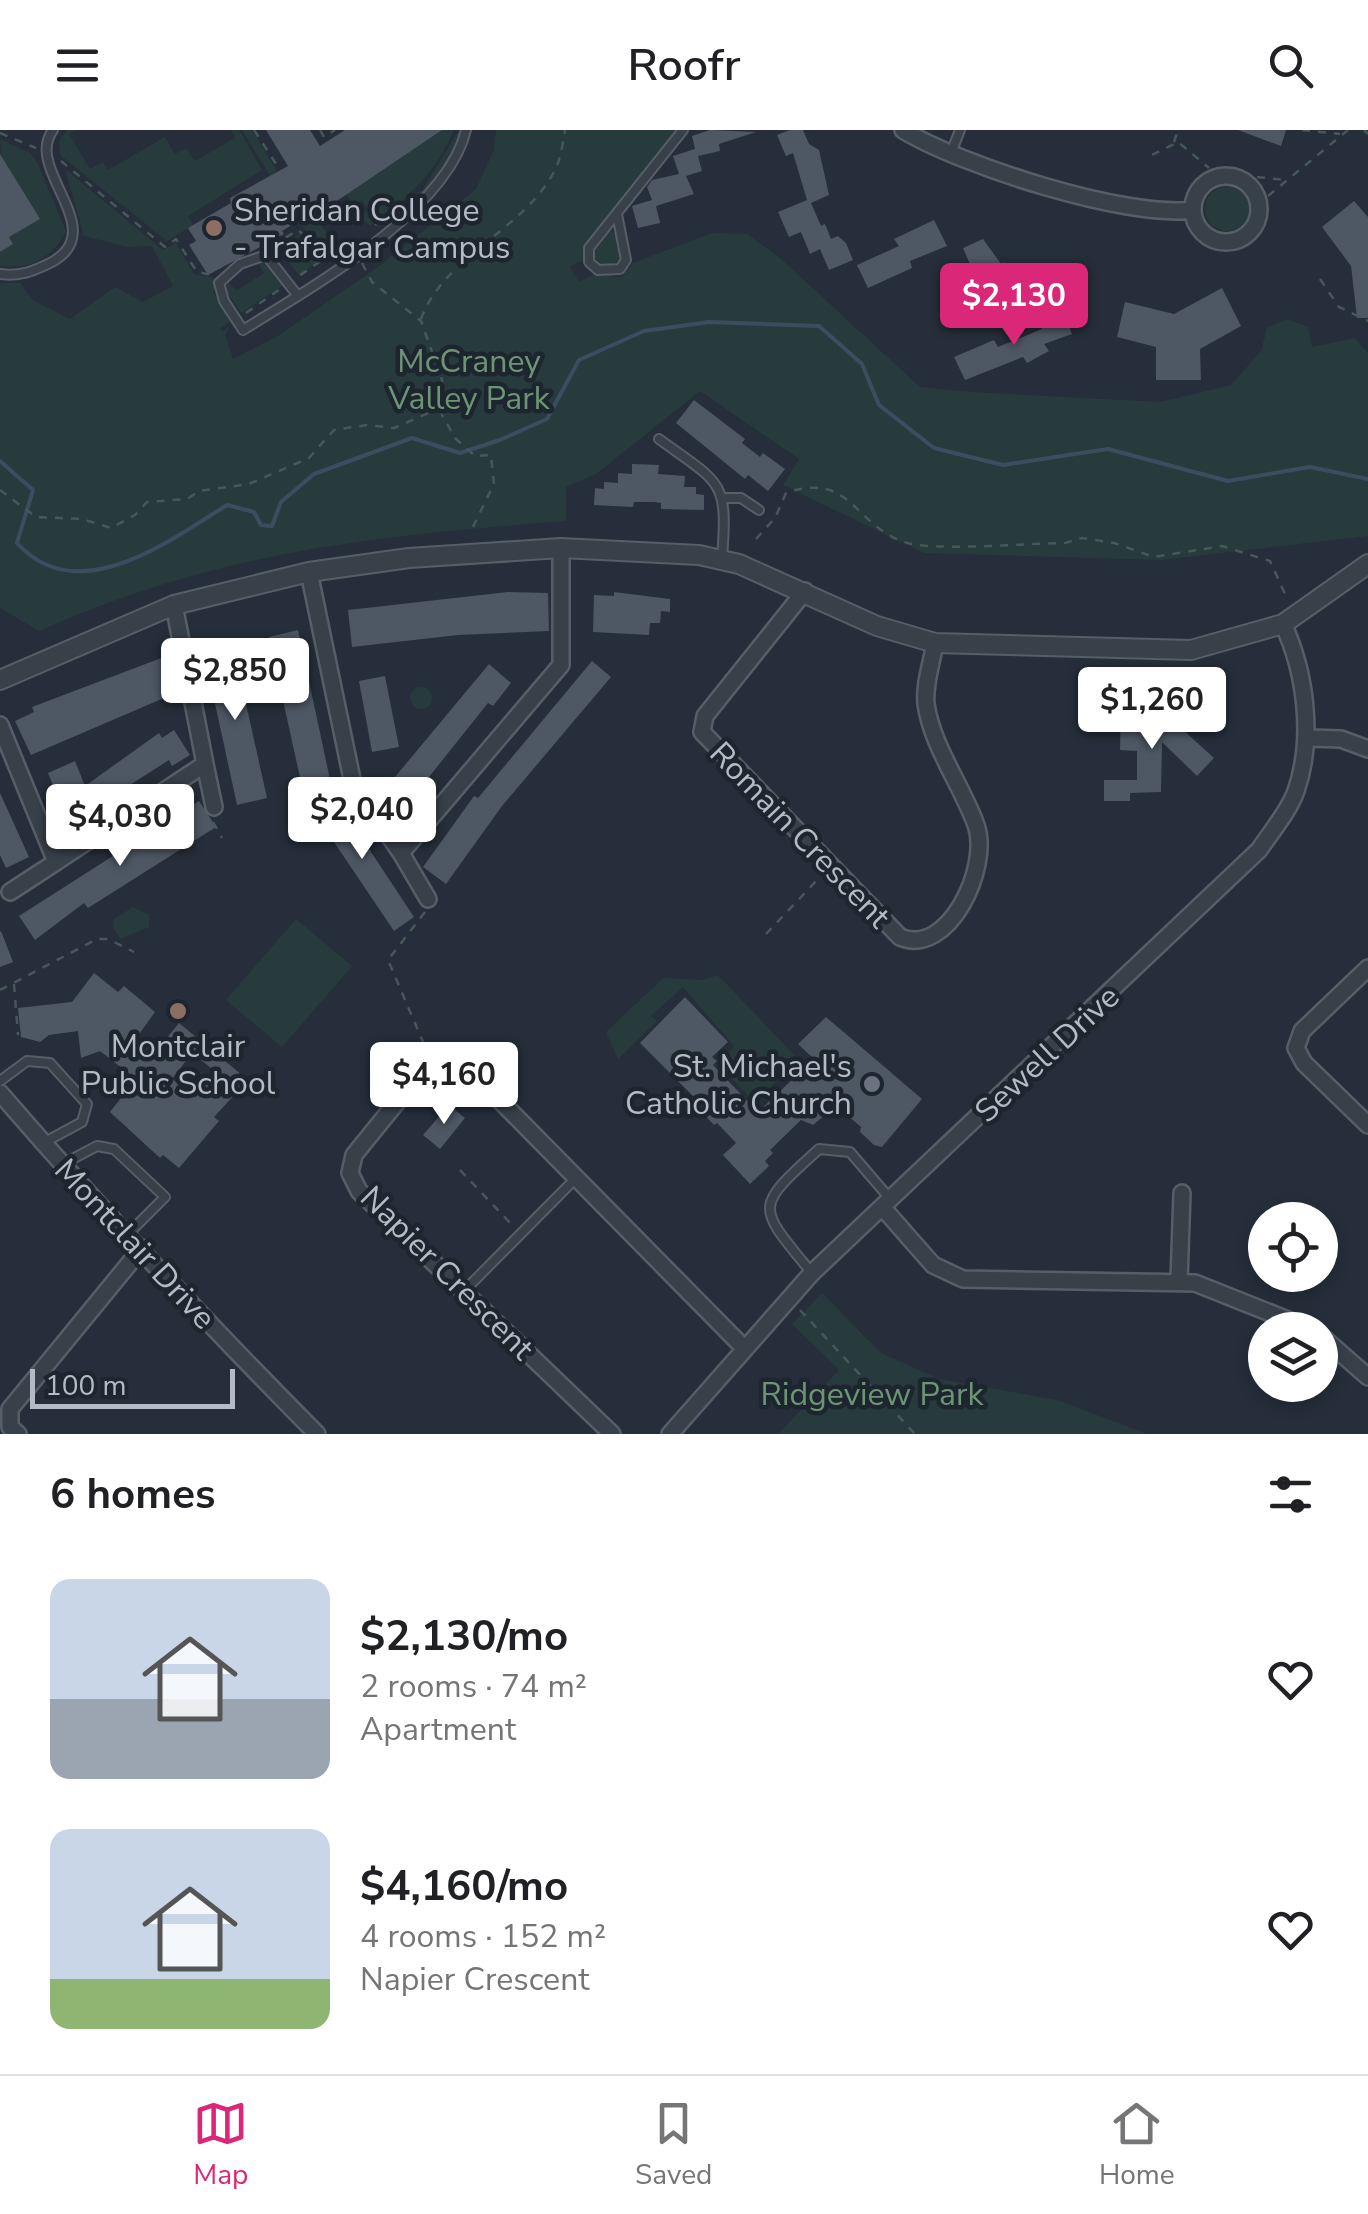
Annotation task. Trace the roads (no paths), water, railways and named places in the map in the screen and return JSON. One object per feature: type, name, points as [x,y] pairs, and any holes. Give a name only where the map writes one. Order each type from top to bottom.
[{"type":"street","points":[[903,130],[951,154],[1126,208],[1193,210]]},
{"type":"street","points":[[1224,176],[1250,186],[1259,208],[1252,230],[1224,242],[1204,234],[1193,210],[1200,189],[1224,176]]},
{"type":"street","points":[[401,853],[561,665],[561,548]]},
{"type":"street","points":[[0,680],[174,606],[309,572],[409,558],[561,548],[722,560],[805,591],[877,626],[935,643],[1191,650],[1283,624],[1368,564]]},
{"type":"street","points":[[309,572],[353,784],[428,899]]},
{"type":"street","name":"Romain Crescent","points":[[805,591],[705,716],[702,732],[900,937],[915,944],[930,939],[970,896],[980,858],[978,829],[926,706],[935,643]]},
{"type":"street","points":[[174,606],[214,806]]},
{"type":"street","name":"Sewell Drive","points":[[670,1434],[742,1346],[812,1273],[1259,850],[1296,794],[1308,738],[1292,644],[1283,624]]},
{"type":"street","points":[[0,725],[56,862]]},
{"type":"street","points":[[1308,738],[1341,739],[1367,747]]},
{"type":"street","points":[[10,892],[205,764]]},
{"type":"street","points":[[1368,968],[1302,1031],[1296,1048],[1304,1063],[1368,1125]]},
{"type":"street","name":"Napier Crescent","points":[[575,1179],[464,1064],[446,1057],[427,1065],[354,1155],[350,1173],[359,1191],[612,1434]]},
{"type":"street","name":"Montclair Drive","points":[[0,1092],[170,1284],[316,1434]]},
{"type":"street","points":[[575,1179],[742,1346]]},
{"type":"street","points":[[1179,1281],[1182,1193]]},
{"type":"street","points":[[887,1204],[924,1257],[964,1279],[1179,1281],[1195,1283],[1268,1312]]},
{"type":"street","points":[[18,1434],[10,1427],[10,1409],[142,1248]]},
{"type":"street","points":[[1338,1350],[1368,1377]]},
{"type":"lane","points":[[0,274],[31,273],[66,254],[72,243],[68,210],[47,154],[54,130]]},
{"type":"lane","points":[[298,296],[266,255],[240,264],[222,276],[219,284],[224,301],[243,330],[298,296],[394,228],[433,192],[462,148],[466,130]]},
{"type":"lane","points":[[617,214],[626,260],[620,269],[598,270],[589,262],[589,248],[683,130]]},
{"type":"lane","points":[[951,154],[960,130]]},
{"type":"lane","points":[[660,439],[715,480],[726,498],[722,560]]},
{"type":"lane","points":[[726,498],[741,498],[758,510]]},
{"type":"lane","points":[[0,1080],[27,1061],[50,1062],[88,1104],[82,1122],[44,1143]]},
{"type":"lane","points":[[61,1165],[97,1146],[114,1150],[164,1197],[128,1234]]},
{"type":"lane","points":[[812,1273],[772,1222],[768,1205],[774,1189],[818,1148],[850,1152],[887,1204]]},
{"type":"lane","points":[[464,1291],[575,1179]]},
{"type":"waterway","points":[[0,461],[33,490],[17,543],[41,562],[67,571],[94,570],[150,551],[227,505],[254,512],[261,525],[272,526],[281,502],[314,474],[412,438],[460,453],[500,440],[547,419],[579,360],[644,331],[709,322],[819,326],[862,364],[879,405],[934,448],[1003,465],[1108,449],[1228,481],[1310,467],[1368,479]]},
{"type":"place","name":"Sheridan College - Trafalgar Campus","points":[[214,228]]},
{"type":"place","name":"Montclair Public School","points":[[178,1011]]},
{"type":"place","name":"St. Michael's Catholic Church","points":[[872,1084]]},
{"type":"park label","name":"McCraney Valley Park","points":[[469,380]]},
{"type":"park label","name":"Ridgeview Park","points":[[872,1394]]}]
